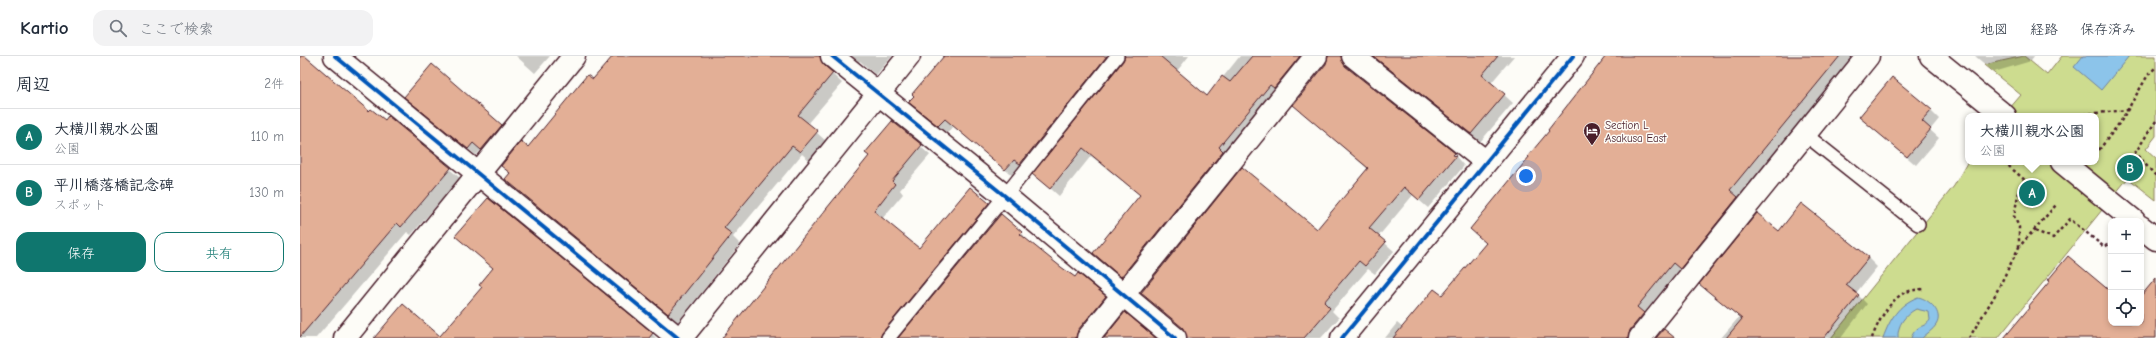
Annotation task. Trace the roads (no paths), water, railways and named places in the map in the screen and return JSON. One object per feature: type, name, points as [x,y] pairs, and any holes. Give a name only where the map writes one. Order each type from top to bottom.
[{"type":"street","points":[[335,56],[678,338]]},
{"type":"street","points":[[345,338],[574,56]]},
{"type":"street","points":[[832,56],[879,96],[1006,196],[1175,338]]},
{"type":"street","points":[[681,338],[879,96],[909,56]]},
{"type":"street","points":[[1088,338],[1316,56]]},
{"type":"street","points":[[1353,56],[1486,162]]},
{"type":"street","points":[[1342,338],[1573,56]]},
{"type":"street","points":[[1640,338],[1806,135],[1868,56]]},
{"type":"street","points":[[1931,56],[2001,113]]},
{"type":"street","points":[[2066,165],[2130,218]]},
{"type":"street","points":[[2144,229],[2156,239]]},
{"type":"lane","points":[[888,338],[1006,196],[1117,56]]},
{"type":"lane","points":[[1806,135],[1918,224]]},
{"type":"water","points":[[2083,56],[2129,56],[2101,90],[2074,67]]},
{"type":"water","points":[[1918,297],[1927,301],[1937,311],[1938,320],[1935,327],[1922,338],[1911,338],[1913,333],[1918,328],[1928,323],[1930,320],[1929,312],[1916,309],[1908,314],[1902,321],[1898,338],[1883,338],[1892,319],[1900,308]]},
{"type":"place","name":"Section L Asakusa East","points":[[1592,146]]},
{"type":"place","name":"平川橋落橋記念碑","points":[[2130,168]]},
{"type":"place","name":"大横川親水公園","points":[[2032,193]]}]
